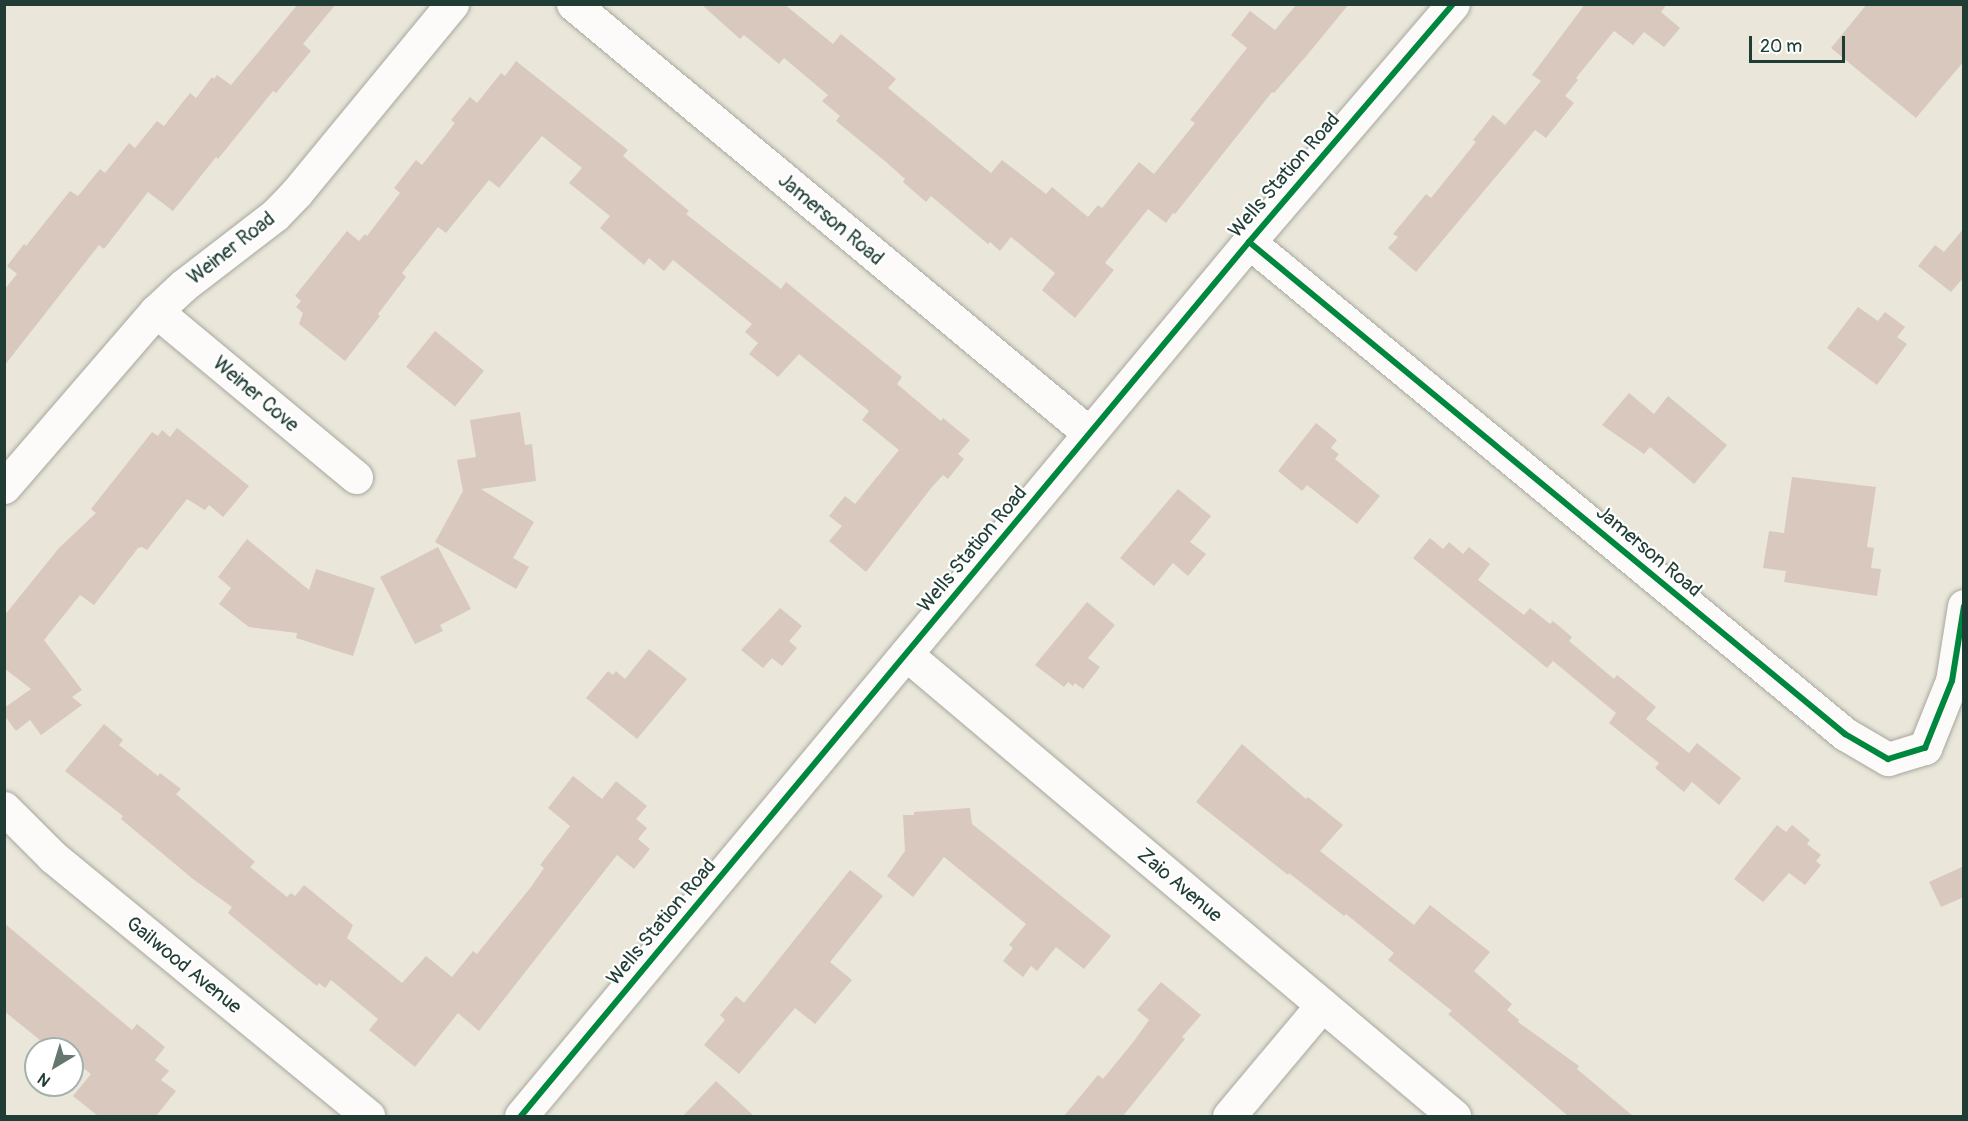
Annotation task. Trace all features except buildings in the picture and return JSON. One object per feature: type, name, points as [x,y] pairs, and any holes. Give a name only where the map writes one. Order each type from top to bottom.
[{"type":"street","name":"Weiner Road","points":[[4,487],[156,310],[184,285],[275,215],[297,192],[452,4]]},
{"type":"street","name":"Jamerson Road","points":[[573,4],[1089,433]]},
{"type":"street","name":"Wells Station Road","points":[[520,1116],[1249,242],[1453,4]]},
{"type":"street","name":"Jamerson Road","points":[[1249,242],[1845,734],[1888,759],[1925,748],[1952,681],[1964,606]]},
{"type":"street","name":"Weiner Cove","points":[[156,310],[356,477]]},
{"type":"street","name":"Zaio Avenue","points":[[906,654],[1454,1116]]},
{"type":"street","name":"Gailwood Avenue","points":[[4,807],[53,857],[368,1116]]},
{"type":"street","points":[[1229,1116],[1322,1005]]},
{"type":"cycle path","points":[[521,1116],[1249,242],[1453,4]]},
{"type":"cycle path","points":[[1249,242],[1845,734],[1888,759],[1925,748],[1952,681],[1964,606]]}]
